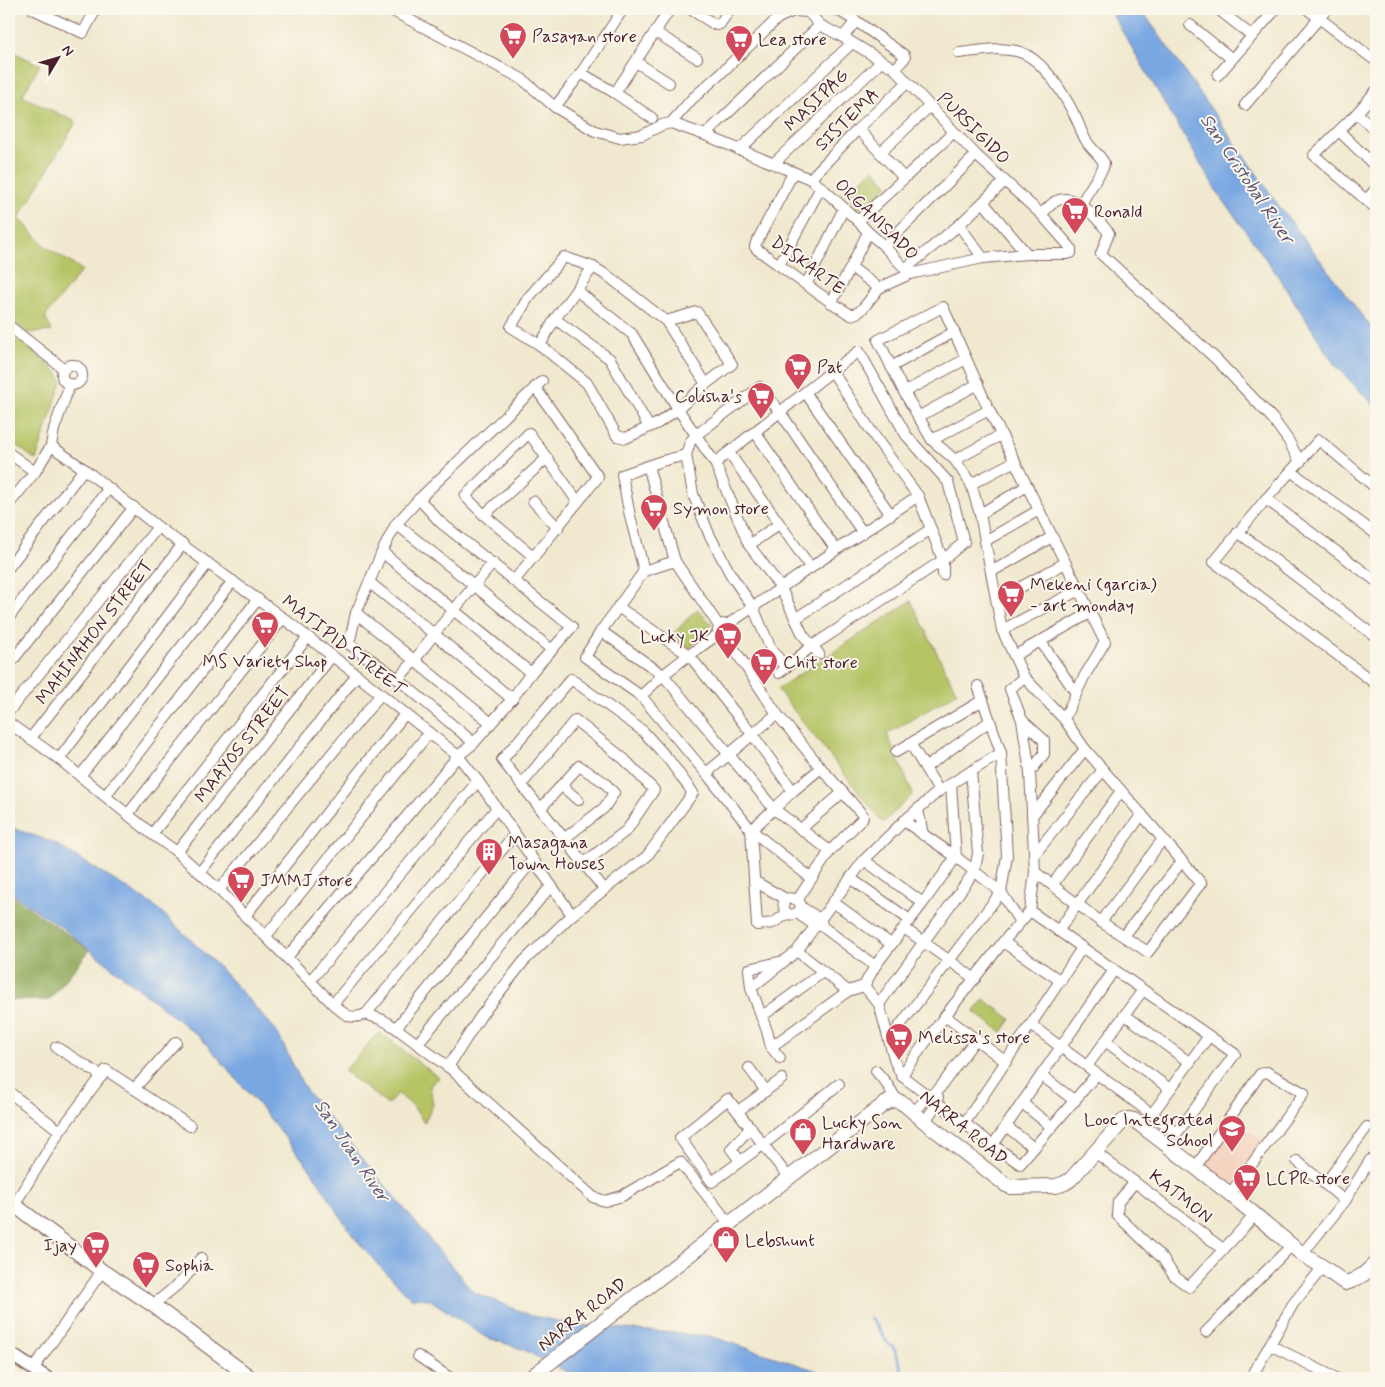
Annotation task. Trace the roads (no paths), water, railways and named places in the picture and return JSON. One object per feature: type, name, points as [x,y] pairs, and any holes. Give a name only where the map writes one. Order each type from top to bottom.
[{"type":"main road","name":"NARRA ROAD","points":[[530,1378],[883,1105],[896,1100],[904,1104],[1011,1187],[1060,1185],[1070,1179],[1123,1121],[1132,1119],[1230,1194],[1296,1250],[1342,1281],[1346,1283],[1354,1280],[1364,1274],[1376,1262]]},
{"type":"main road","points":[[12,1203],[102,1271],[153,1305],[251,1378]]},
{"type":"street","points":[[33,9],[82,33],[96,9]]},
{"type":"street","points":[[389,9],[522,79],[555,106],[595,131],[620,138],[642,135],[662,125],[671,123]]},
{"type":"street","points":[[555,106],[581,73],[623,9]]},
{"type":"street","points":[[614,93],[670,9]]},
{"type":"street","points":[[690,9],[718,25],[730,9]]},
{"type":"street","points":[[836,9],[904,55],[904,59],[895,69]]},
{"type":"street","points":[[1218,9],[1252,36]]},
{"type":"street","points":[[1307,9],[1376,61]]},
{"type":"street","points":[[1245,105],[1327,9]]},
{"type":"street","points":[[1218,75],[1272,10]]},
{"type":"street","name":"PURSIGIDO","points":[[671,123],[692,98],[778,18],[794,12],[808,12],[820,25],[880,62],[895,69],[929,107],[976,154],[1041,214],[1071,248],[1072,252]]},
{"type":"street","points":[[739,150],[847,40],[856,21]]},
{"type":"street","points":[[1190,24],[1232,59]]},
{"type":"street","points":[[705,134],[820,25]]},
{"type":"street","points":[[655,32],[697,58]]},
{"type":"street","points":[[959,53],[997,50],[1019,52],[1026,54],[1035,61],[1050,78],[1064,96],[1087,142],[1104,162],[1104,168],[1080,204]]},
{"type":"street","points":[[636,62],[669,83]]},
{"type":"street","name":"MASIPAG","points":[[774,163],[880,62]]},
{"type":"street","points":[[581,73],[652,118]]},
{"type":"street","name":"SISTEMA","points":[[810,179],[858,129],[907,83]]},
{"type":"street","points":[[1375,95],[1314,155],[1376,208]]},
{"type":"street","points":[[880,153],[929,107]]},
{"type":"street","points":[[1356,113],[1376,131]]},
{"type":"street","name":"ORGANISADO","points":[[671,123],[705,134],[810,179],[858,221],[908,272],[983,258],[1027,254],[1067,254],[1072,252]]},
{"type":"street","points":[[858,129],[904,178]]},
{"type":"street","points":[[1339,130],[1376,167]]},
{"type":"street","points":[[858,221],[954,132]]},
{"type":"street","points":[[884,246],[976,154]]},
{"type":"street","name":"DISKARTE","points":[[793,172],[756,243],[755,247],[758,250],[831,303],[851,315],[864,307],[879,288],[908,272]]},
{"type":"street","points":[[908,272],[1005,181]]},
{"type":"street","points":[[779,265],[821,187]]},
{"type":"street","points":[[1366,200],[1376,189]]},
{"type":"street","points":[[1041,214],[1057,201],[1070,199],[1091,213],[1109,233],[1101,254],[1216,359],[1273,419],[1288,440],[1300,462]]},
{"type":"street","points":[[983,202],[1027,254]]},
{"type":"street","points":[[806,285],[844,208]]},
{"type":"street","points":[[959,225],[983,258]]},
{"type":"street","points":[[831,303],[868,232]]},
{"type":"street","points":[[666,321],[697,312],[732,364],[678,409],[658,423],[626,438],[617,436],[587,383],[540,346],[511,327],[528,298],[564,257],[593,266],[666,321],[706,384]]},
{"type":"street","points":[[540,346],[555,319],[593,266]]},
{"type":"street","points":[[851,267],[879,288]]},
{"type":"street","points":[[576,290],[632,334],[714,463],[749,545],[781,588],[803,635],[816,650]]},
{"type":"street","points":[[1036,872],[1101,922],[1148,952],[1201,883],[1085,749],[1064,719],[1024,677],[1002,630],[980,514],[971,484],[955,460],[932,440],[904,392],[878,340],[944,307],[1001,435],[1105,642],[1085,675],[1064,719]]},
{"type":"street","points":[[555,319],[610,358],[649,427]]},
{"type":"street","points":[[9,326],[64,369]]},
{"type":"street","points":[[891,367],[954,332]]},
{"type":"street","points":[[9,338],[20,335]]},
{"type":"street","points":[[714,463],[755,432],[780,412],[805,392],[832,371],[859,352],[906,435],[948,482],[964,542],[943,560],[816,650],[782,670],[753,607],[731,576],[709,534],[693,494],[686,455],[690,442],[696,435],[760,387],[780,412],[863,533]]},
{"type":"street","points":[[904,392],[966,359]]},
{"type":"street","points":[[73,365],[80,370],[82,376],[79,382],[70,384],[65,381],[62,375],[64,369],[73,365]]},
{"type":"street","points":[[832,371],[875,437],[918,496],[943,560],[943,575]]},
{"type":"street","points":[[11,497],[35,472],[51,446],[54,429],[70,384]]},
{"type":"street","points":[[474,743],[398,679],[349,644],[356,614],[396,524],[419,499],[538,384],[598,477],[514,581]]},
{"type":"street","points":[[918,417],[978,384]]},
{"type":"street","points":[[805,392],[890,515]]},
{"type":"street","points":[[932,440],[989,410]]},
{"type":"street","points":[[755,432],[836,550]]},
{"type":"street","points":[[534,557],[484,515],[465,496],[529,433],[578,502]]},
{"type":"street","points":[[955,460],[1001,435]]},
{"type":"street","points":[[1376,488],[1320,440],[1266,499],[1214,562],[1376,684]]},
{"type":"street","name":"MATIPID STREET","points":[[51,446],[308,637],[458,756],[478,781],[572,915]]},
{"type":"street","points":[[9,453],[35,472]]},
{"type":"street","points":[[728,453],[811,568]]},
{"type":"street","points":[[644,571],[622,475],[662,460],[686,455]]},
{"type":"street","points":[[484,515],[547,458]]},
{"type":"street","points":[[971,484],[1014,461]]},
{"type":"street","points":[[648,466],[674,561],[723,630],[777,714],[863,816],[830,851],[812,878],[796,908],[773,923],[757,925],[751,830]]},
{"type":"street","points":[[9,567],[84,469]]},
{"type":"street","points":[[1292,472],[1376,534]]},
{"type":"street","points":[[980,514],[1027,486]]},
{"type":"street","points":[[9,617],[109,488]]},
{"type":"street","points":[[640,696],[688,654],[753,607],[918,496]]},
{"type":"street","points":[[287,957],[458,756],[474,743],[512,699],[531,673],[572,627],[440,522],[419,499]]},
{"type":"street","points":[[1266,499],[1376,581]]},
{"type":"street","points":[[533,501],[558,528]]},
{"type":"street","points":[[9,665],[134,507]]},
{"type":"street","points":[[985,541],[1039,510]]},
{"type":"street","points":[[396,524],[552,650]]},
{"type":"street","points":[[749,545],[779,524]]},
{"type":"street","points":[[9,711],[158,527]]},
{"type":"street","points":[[795,619],[931,529]]},
{"type":"street","points":[[1238,532],[1376,637]]},
{"type":"street","points":[[991,572],[1052,537]]},
{"type":"street","name":"MAHINAHON STREET","points":[[30,739],[183,544]]},
{"type":"street","points":[[382,552],[531,673]]},
{"type":"street","points":[[674,561],[644,571],[600,631],[585,657],[640,696],[706,773],[751,830],[812,878]]},
{"type":"street","points":[[59,759],[208,563]]},
{"type":"street","points":[[398,679],[493,563]]},
{"type":"street","points":[[997,600],[1065,563]]},
{"type":"street","points":[[80,776],[232,581]]},
{"type":"street","points":[[370,583],[512,699]]},
{"type":"street","points":[[1002,630],[1079,590]]},
{"type":"street","points":[[105,796],[258,600]]},
{"type":"street","points":[[618,607],[688,654],[752,734],[793,791]]},
{"type":"street","points":[[1014,656],[1090,613]]},
{"type":"street","points":[[356,614],[491,723]]},
{"type":"street","points":[[128,814],[283,618]]},
{"type":"street","points":[[600,631],[663,675],[774,809],[830,851]]},
{"type":"street","points":[[152,834],[308,637]]},
{"type":"street","points":[[1041,642],[1076,693]]},
{"type":"street","name":"MAAYOS STREET","points":[[177,852],[332,656]]},
{"type":"street","points":[[200,872],[357,675]]},
{"type":"street","points":[[902,1076],[945,1016],[1030,911],[1036,872],[1030,772],[1022,720],[1010,690],[1024,677]]},
{"type":"street","points":[[366,1014],[383,1020],[396,1028],[448,1067],[480,1017],[524,960],[572,915],[647,856],[693,793],[669,760],[643,731],[570,679],[502,760],[604,889]]},
{"type":"street","points":[[888,1040],[1001,892],[1006,856],[1001,753],[978,686]]},
{"type":"street","points":[[219,890],[381,694]]},
{"type":"street","points":[[896,752],[983,700]]},
{"type":"street","points":[[245,916],[405,714]]},
{"type":"street","points":[[706,773],[777,714]]},
{"type":"street","points":[[522,784],[575,720],[624,759],[654,790],[627,830],[584,863]]},
{"type":"street","points":[[1022,720],[1044,740],[1044,754],[1030,772]]},
{"type":"street","points":[[926,767],[990,721]]},
{"type":"street","points":[[9,723],[59,759],[177,852],[219,890],[347,1016],[359,1017],[366,1014],[515,834]]},
{"type":"street","points":[[266,936],[429,733]]},
{"type":"street","points":[[910,743],[940,791]]},
{"type":"street","points":[[1032,816],[1085,749]]},
{"type":"street","points":[[751,988],[797,951],[820,924],[833,902],[864,860],[904,821],[940,791],[1001,753]]},
{"type":"street","points":[[540,808],[579,766],[604,782],[614,793],[604,808],[565,838]]},
{"type":"street","points":[[751,830],[821,768]]},
{"type":"street","points":[[1034,855],[1103,770]]},
{"type":"street","points":[[879,1004],[974,872],[978,854],[971,771]]},
{"type":"street","points":[[310,981],[478,781]]},
{"type":"street","points":[[771,1047],[848,991],[864,986],[875,966],[956,857],[951,784]]},
{"type":"street","points":[[561,785],[578,800]]},
{"type":"street","points":[[1053,884],[1122,791]]},
{"type":"street","points":[[801,829],[842,792]]},
{"type":"street","points":[[333,1004],[497,808]]},
{"type":"street","points":[[918,808],[923,835]]},
{"type":"street","points":[[1058,931],[1142,814]]},
{"type":"street","points":[[904,821],[956,857],[1001,892],[1020,922]]},
{"type":"street","points":[[1101,922],[1163,839]]},
{"type":"street","points":[[396,1028],[533,860]]},
{"type":"street","points":[[864,860],[923,903]]},
{"type":"street","points":[[1124,936],[1182,861]]},
{"type":"street","points":[[850,878],[907,924],[924,943],[975,979]]},
{"type":"street","points":[[754,880],[786,899]]},
{"type":"street","points":[[417,1044],[552,886]]},
{"type":"street","points":[[796,908],[792,897],[786,899],[783,908],[796,908],[875,966]]},
{"type":"street","points":[[833,902],[891,944]]},
{"type":"street","points":[[1030,911],[1235,1054],[1177,1133],[1031,1025]]},
{"type":"street","points":[[1004,942],[1061,981]]},
{"type":"street","points":[[964,1124],[1082,948]]},
{"type":"street","points":[[797,951],[848,991]]},
{"type":"street","points":[[780,1058],[771,1047],[751,988],[750,969],[787,960]]},
{"type":"street","points":[[993,1146],[1114,970]]},
{"type":"street","points":[[761,1017],[823,972]]},
{"type":"street","points":[[864,986],[879,1004],[895,1062],[902,1076],[993,1146],[1020,1164],[1097,1074]]},
{"type":"street","points":[[1087,1066],[1143,990]]},
{"type":"street","points":[[1125,1015],[1189,1062]]},
{"type":"street","points":[[945,1016],[1006,1062]]},
{"type":"street","points":[[1152,1114],[1209,1036]]},
{"type":"street","points":[[914,1112],[928,1097],[939,1089],[975,1040]]},
{"type":"street","points":[[1105,1041],[1170,1089]]},
{"type":"street","points":[[134,1089],[176,1042]]},
{"type":"street","points":[[56,1048],[102,1076]]},
{"type":"street","points":[[450,1068],[592,1197],[605,1201],[622,1196],[680,1162],[729,1223]]},
{"type":"street","points":[[749,1068],[766,1091]]},
{"type":"street","points":[[12,1203],[60,1131],[106,1070],[190,1126]]},
{"type":"street","points":[[876,1071],[893,1092],[896,1100]]},
{"type":"street","points":[[1195,1168],[1260,1074],[1267,1072],[1304,1093],[1230,1194]]},
{"type":"street","points":[[1041,1076],[1075,1101]]},
{"type":"street","points":[[738,1111],[782,1079]]},
{"type":"street","points":[[789,1178],[764,1144],[751,1127],[728,1099],[680,1138],[712,1182],[764,1144],[839,1084]]},
{"type":"street","points":[[925,1122],[937,1103],[939,1089]]},
{"type":"street","points":[[9,1092],[60,1131]]},
{"type":"street","points":[[1022,1103],[1052,1127]]},
{"type":"street","points":[[740,1161],[731,1149],[751,1127]]},
{"type":"street","points":[[1006,1127],[1034,1148]]},
{"type":"street","points":[[1325,1184],[1367,1127]]},
{"type":"street","name":"KATMON","points":[[1095,1152],[1223,1249]]},
{"type":"street","points":[[1206,1332],[1296,1250],[1345,1201],[1370,1160]]},
{"type":"street","points":[[1297,1161],[1345,1201]]},
{"type":"street","points":[[1135,1182],[1118,1202],[1117,1215],[1163,1259],[1174,1276],[1189,1287],[1255,1216]]},
{"type":"street","points":[[153,1305],[182,1281],[201,1258]]},
{"type":"street","points":[[1251,1378],[1293,1304],[1323,1267]]},
{"type":"street","points":[[33,1369],[102,1271]]},
{"type":"street","points":[[1270,1345],[1336,1378]]},
{"type":"street","points":[[9,1353],[47,1378]]},
{"type":"street","points":[[418,1356],[450,1378]]},
{"type":"water","name":"San Cristobal River","points":[[1109,9],[1141,9],[1277,203],[1376,334],[1376,407],[1335,365],[1278,276],[1216,190]]},
{"type":"water","name":"San Juan River","points":[[9,827],[53,842],[155,906],[218,966],[276,1030],[305,1089],[473,1292],[532,1316],[578,1325],[710,1336],[839,1378],[579,1378],[522,1349],[485,1337],[429,1299],[411,1298],[353,1236],[311,1170],[202,1039],[61,927],[9,892]]},
{"type":"waterway","points":[[870,1318],[888,1344],[894,1348],[906,1378]]},
{"type":"place","name":"Pasayan store","points":[[513,60]]},
{"type":"place","name":"Lea store","points":[[739,63]]},
{"type":"place","name":"Ronald","points":[[1075,235]]},
{"type":"place","name":"Pat","points":[[798,391]]},
{"type":"place","name":"Colisha's","points":[[761,420]]},
{"type":"place","name":"Symon store","points":[[654,532]]},
{"type":"place","name":"Mekeni (garcia) - art monday","points":[[1011,618]]},
{"type":"place","name":"MS Variety Shop","points":[[265,649]]},
{"type":"place","name":"Lucky JK","points":[[728,660]]},
{"type":"place","name":"Chit store","points":[[764,686]]},
{"type":"place","name":"Masagana Town Houses","points":[[489,876]]},
{"type":"place","name":"JMMJ store","points":[[241,904]]},
{"type":"place","name":"Melissa's store","points":[[899,1061]]},
{"type":"place","name":"Looc Integrated School","points":[[1232,1153]]},
{"type":"place","name":"Lucky Son Hardware","points":[[803,1156]]},
{"type":"place","name":"LCPR store","points":[[1247,1202]]},
{"type":"place","name":"Lebshunt","points":[[726,1264]]},
{"type":"place","name":"Ijay","points":[[96,1269]]},
{"type":"place","name":"Sophia","points":[[146,1289]]}]
